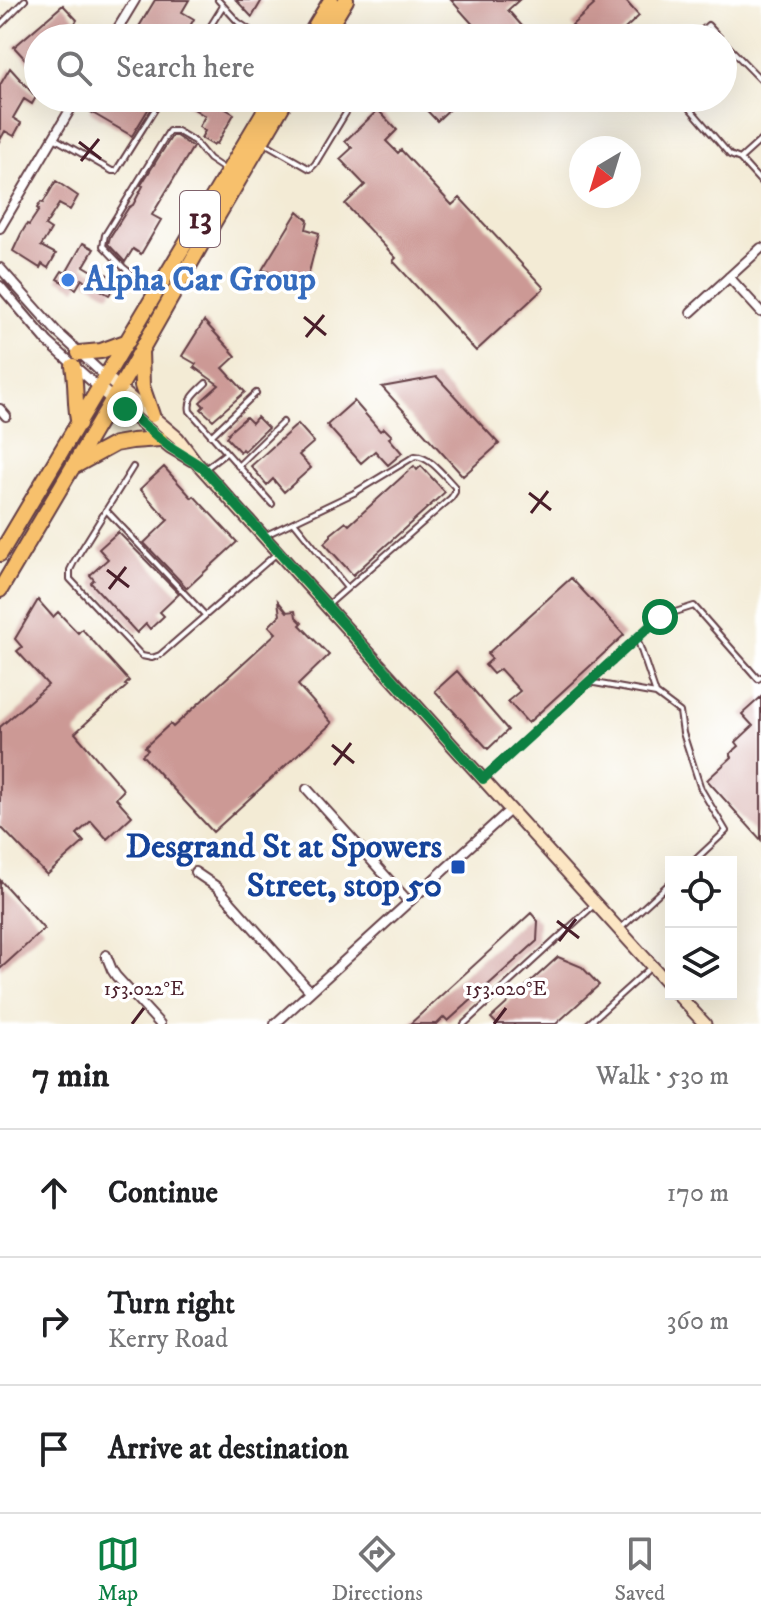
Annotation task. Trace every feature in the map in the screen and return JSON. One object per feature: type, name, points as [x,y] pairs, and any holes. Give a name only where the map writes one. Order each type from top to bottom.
[{"type":"highway","points":[[316,24],[331,0]]},
{"type":"highway","points":[[331,24],[346,0]]},
{"type":"highway","name":"13","points":[[0,554],[264,112]]},
{"type":"highway","name":"13","points":[[0,590],[279,112]]},
{"type":"highway","points":[[79,424],[76,360],[128,341]]},
{"type":"highway","points":[[141,350],[142,386],[152,415]]},
{"type":"highway","points":[[73,467],[115,444],[160,439]]},
{"type":"street","points":[[120,24],[135,0]]},
{"type":"street","points":[[0,228],[69,112]]},
{"type":"street","points":[[691,312],[761,248]]},
{"type":"street","points":[[0,268],[76,360],[103,382]]},
{"type":"street","points":[[729,277],[761,312]]},
{"type":"street","points":[[0,286],[35,328],[116,393],[160,439],[200,466]]},
{"type":"street","points":[[116,393],[152,415],[178,438],[277,552],[665,980]]},
{"type":"street","points":[[307,789],[409,902]]},
{"type":"street","points":[[275,1024],[511,809]]},
{"type":"street","points":[[195,872],[217,887],[310,991]]},
{"type":"street","points":[[106,955],[116,976],[160,1024]]},
{"type":"street","points":[[683,1000],[705,1024]]},
{"type":"lane","points":[[0,25],[25,0]]},
{"type":"lane","points":[[218,0],[241,24]]},
{"type":"lane","points":[[212,24],[223,6]]},
{"type":"lane","points":[[737,55],[761,80]]},
{"type":"lane","points":[[53,138],[116,171],[153,112]]},
{"type":"lane","points":[[261,141],[310,169],[347,112]]},
{"type":"lane","points":[[693,112],[730,155],[740,159],[761,182]]},
{"type":"lane","points":[[156,294],[103,246],[105,235],[169,131],[177,131],[194,141],[209,159],[229,171]]},
{"type":"lane","points":[[740,159],[761,140]]},
{"type":"lane","points":[[206,383],[190,399],[190,411],[272,504]]},
{"type":"lane","points":[[211,436],[256,393]]},
{"type":"lane","points":[[238,466],[283,422]]},
{"type":"lane","points":[[200,466],[226,453]]},
{"type":"lane","points":[[263,536],[354,493],[415,456],[428,460],[455,487],[451,498],[327,606]]},
{"type":"lane","points":[[133,467],[70,570],[70,579],[142,656],[152,658],[160,655],[277,552]]},
{"type":"lane","points":[[106,510],[205,615]]},
{"type":"lane","points":[[294,522],[347,588]]},
{"type":"lane","points":[[483,779],[660,617],[694,606],[758,679],[761,677]]},
{"type":"lane","points":[[637,638],[656,694]]},
{"type":"lane","points":[[589,682],[656,694],[680,712],[683,733],[701,789],[726,831],[699,856]]},
{"type":"lane","points":[[619,930],[665,888]]},
{"type":"lane","points":[[464,1024],[596,904]]},
{"type":"lane","points":[[588,1024],[652,966]]},
{"type":"building","points":[[155,0],[189,0],[182,12],[194,19],[191,24],[141,24]]},
{"type":"building","points":[[236,0],[262,0],[252,17]]},
{"type":"building","points":[[451,0],[519,0],[508,10],[520,24],[472,24]]},
{"type":"building","points":[[590,0],[625,0],[639,16],[630,24],[573,24],[594,5]]},
{"type":"building","points":[[63,5],[77,20],[75,24],[41,24]]},
{"type":"building","points":[[24,38],[24,58],[14,47]]},
{"type":"building","points":[[10,68],[24,84],[24,99],[13,118],[21,123],[14,136],[5,131],[0,140],[0,85]]},
{"type":"building","points":[[91,112],[147,112],[132,136]]},
{"type":"building","points":[[199,112],[234,114],[217,144],[201,138],[205,131],[199,127],[205,116]]},
{"type":"building","points":[[376,112],[380,112],[397,130],[386,141],[398,153],[401,150],[452,205],[460,198],[544,288],[476,351],[345,204],[365,185],[340,159],[352,148],[345,141]]},
{"type":"building","points":[[428,112],[446,112],[437,121]]},
{"type":"building","points":[[172,136],[193,147],[152,215],[161,220],[141,254],[133,249],[125,262],[108,244],[110,237],[133,205],[141,185]]},
{"type":"building","points":[[56,181],[78,196],[70,210],[59,204],[45,226],[51,230],[41,246],[56,254],[48,268],[42,264],[40,268],[13,251]]},
{"type":"building","points":[[298,211],[308,220],[306,229],[319,233],[306,284],[289,280],[290,273],[265,273],[267,271],[262,270]]},
{"type":"building","points":[[83,243],[94,249],[84,266],[116,280],[109,295],[82,279],[76,289],[57,279],[62,271],[66,273]]},
{"type":"building","points":[[204,321],[236,356],[223,368],[245,392],[213,420],[201,409],[204,406],[200,402],[219,385],[182,356]]},
{"type":"building","points":[[437,377],[499,444],[463,476],[382,387]]},
{"type":"building","points":[[354,401],[380,431],[384,428],[392,436],[389,438],[402,453],[388,465],[375,451],[361,463],[327,425]]},
{"type":"building","points":[[246,417],[252,423],[257,417],[268,428],[240,452],[226,437]]},
{"type":"building","points":[[298,424],[314,442],[299,455],[311,468],[284,492],[273,479],[267,485],[251,466]]},
{"type":"building","points":[[414,466],[417,470],[421,466],[445,492],[353,575],[324,543],[346,522],[349,525]]},
{"type":"building","points":[[164,467],[237,542],[187,588],[144,543],[168,520],[140,489]]},
{"type":"building","points":[[118,532],[179,594],[160,612],[164,616],[150,629],[146,624],[137,633],[91,583],[94,580],[90,575],[108,559],[99,549]]},
{"type":"building","points":[[571,578],[624,635],[528,723],[508,701],[520,691],[500,669],[493,674],[485,665],[492,659],[487,654]]},
{"type":"building","points":[[38,600],[53,617],[58,612],[78,633],[82,629],[129,681],[75,733],[122,788],[123,791],[116,798],[132,816],[107,839],[91,821],[77,834],[84,842],[47,875],[0,826],[0,727],[48,685],[17,651],[22,647],[15,639]]},
{"type":"building","points":[[278,601],[287,612],[295,611],[302,623],[300,625],[329,655],[298,685],[332,723],[213,832],[142,755],[148,750],[145,747],[170,724],[173,727],[276,633],[269,626],[280,615]]},
{"type":"building","points":[[457,671],[508,730],[488,749],[435,691]]},
{"type":"building","points":[[761,697],[761,840],[707,780],[732,757],[730,754],[739,746],[736,742],[753,726],[742,714]]},
{"type":"building","points":[[0,880],[44,929],[0,969]]},
{"type":"building","points":[[531,913],[538,921],[537,941],[448,1021],[444,1017],[437,1024],[410,1024]]},
{"type":"building","points":[[558,957],[582,967],[599,985],[556,1024],[497,1024],[491,1018]]},
{"type":"place","name":"Alpha Car Group","points":[[68,280]]},
{"type":"place","name":"Desgrand St at Spowers Street, stop 50","points":[[458,867]]},
{"type":"route","points":[[125,409],[170,447],[202,467],[483,779],[660,617]]}]
